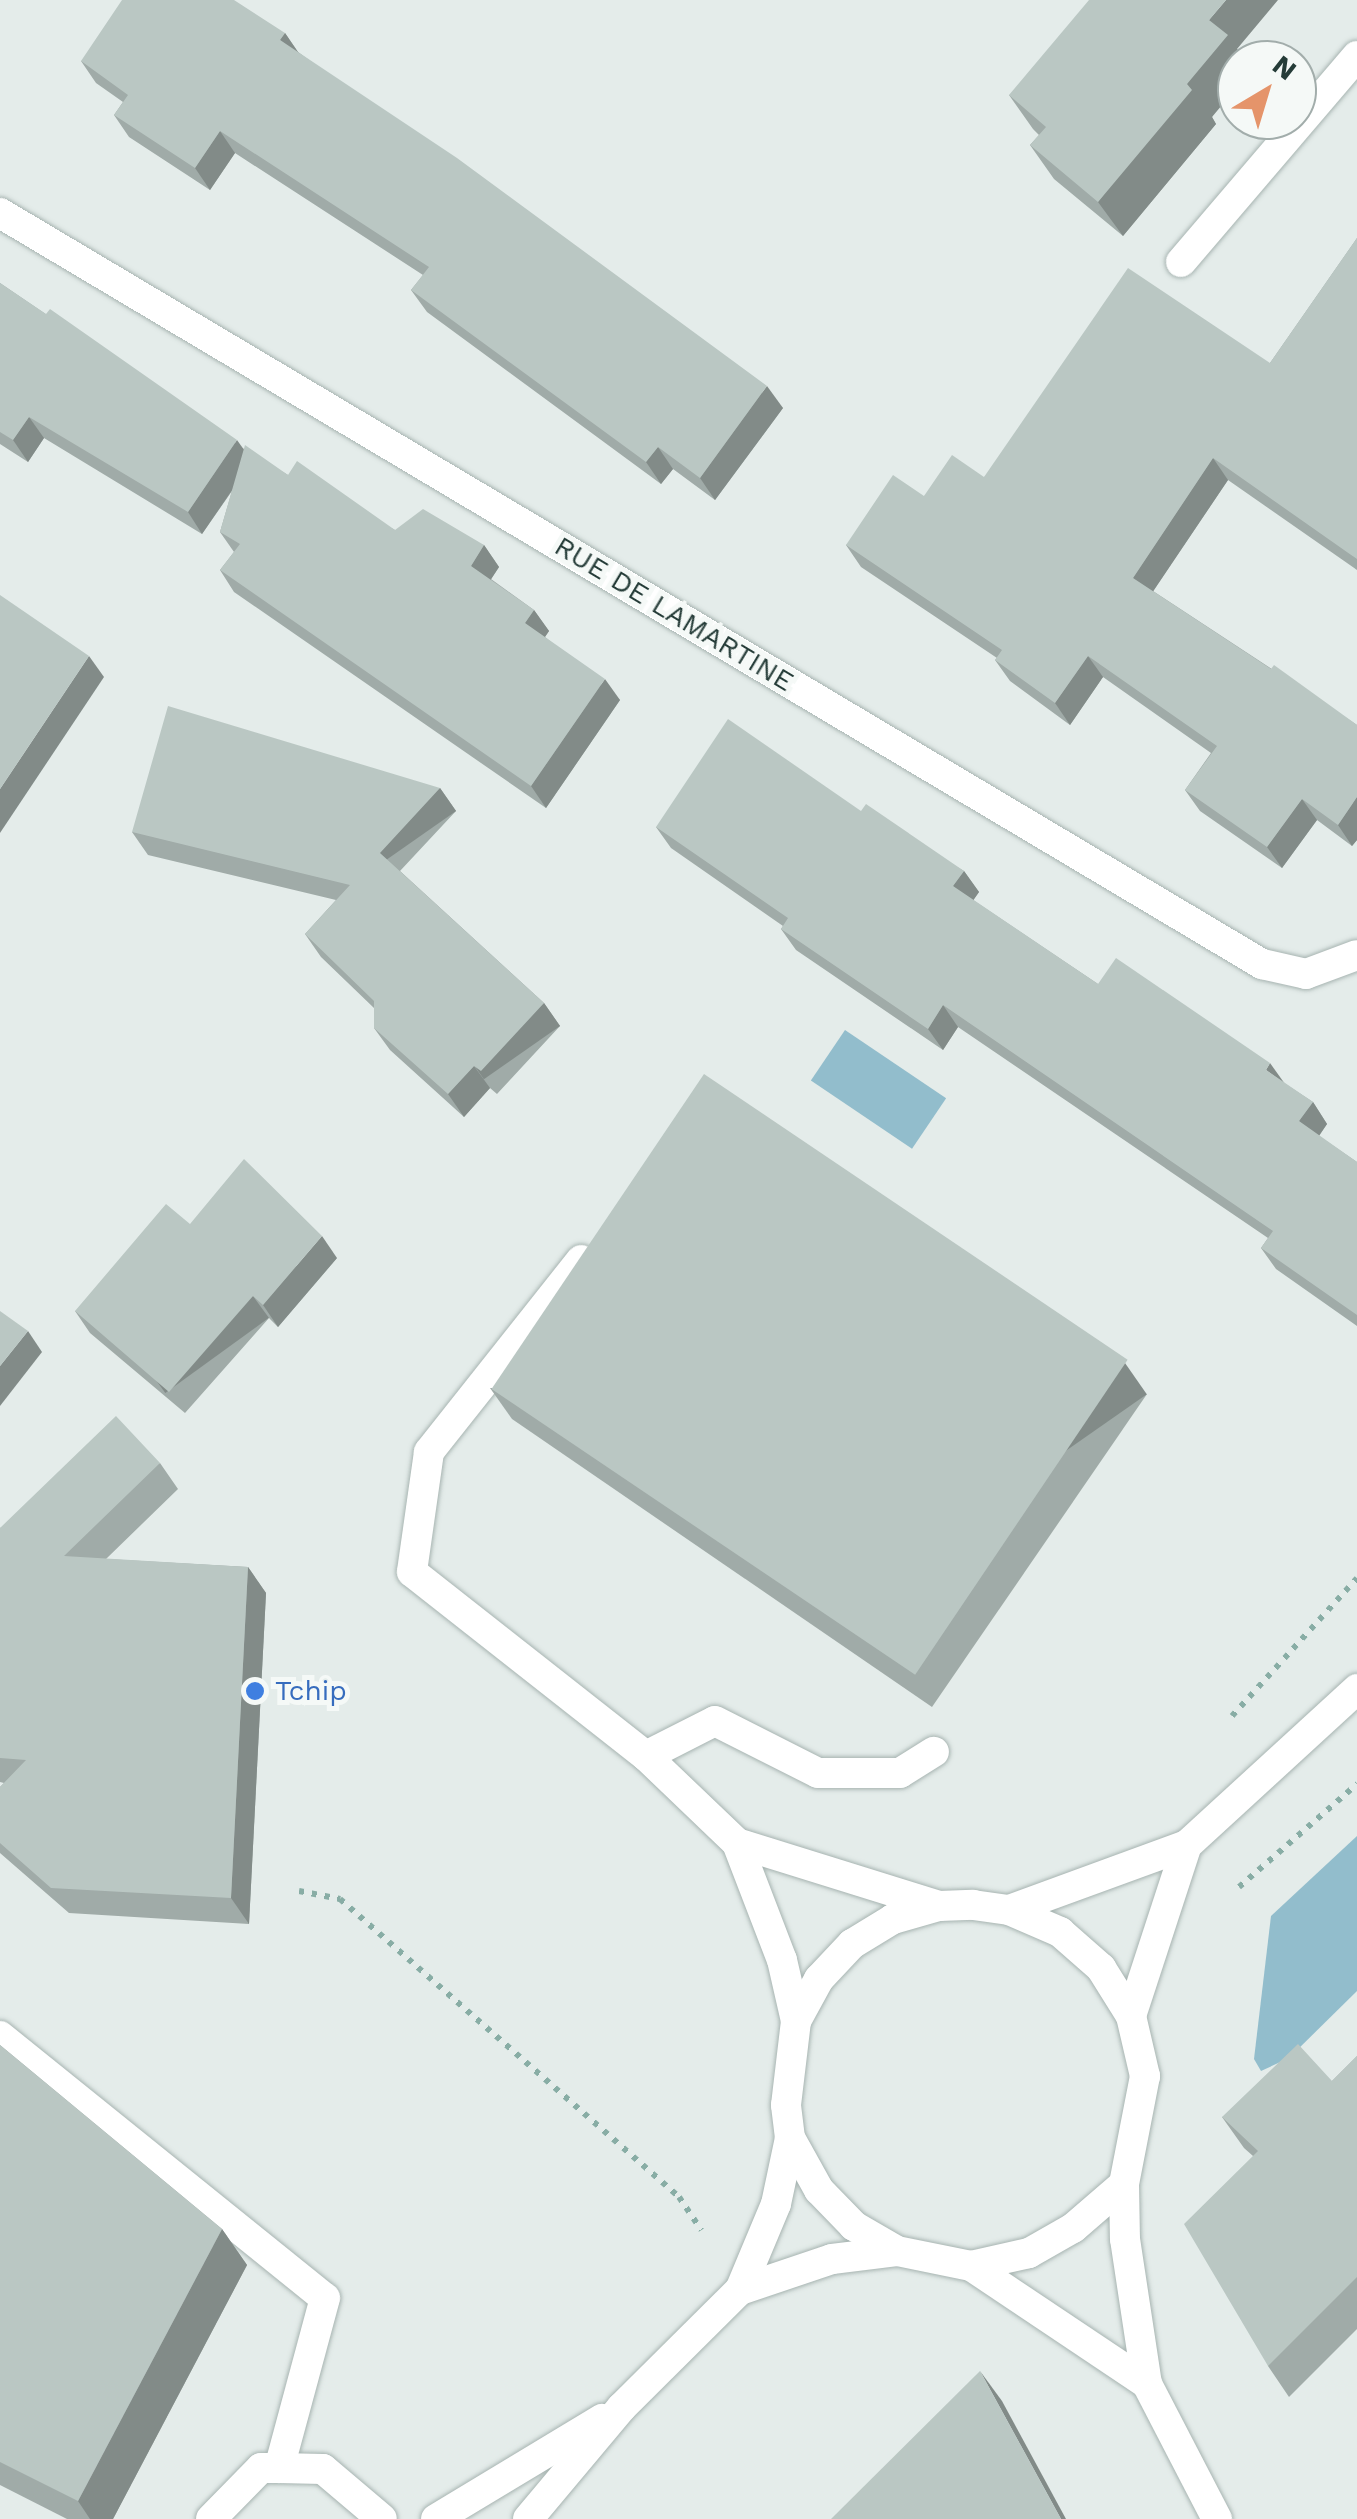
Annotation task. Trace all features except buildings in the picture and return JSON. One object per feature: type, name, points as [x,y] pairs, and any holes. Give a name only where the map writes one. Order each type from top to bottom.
[{"type":"main road","points":[[1180,262],[1357,56]]},
{"type":"main road","name":"RUE DE LAMARTINE","points":[[0,213],[1262,964],[1306,974],[1357,955]]},
{"type":"main road","points":[[599,1237],[429,1452],[412,1572],[646,1756],[738,1844],[782,1960],[796,2020]]},
{"type":"main road","points":[[1009,1910],[1187,1845],[1357,1689]]},
{"type":"main road","points":[[646,1756],[714,1721],[818,1773],[900,1773],[934,1752]]},
{"type":"main road","points":[[738,1844],[938,1906],[1009,1910],[1060,1932],[1101,1968],[1131,2016],[1145,2076],[1124,2184],[1125,2239],[1147,2384],[1217,2519]]},
{"type":"main road","points":[[1131,2016],[1187,1845]]},
{"type":"main road","points":[[528,2519],[622,2407],[740,2290],[776,2204],[790,2138],[786,2062],[796,2020],[819,1979],[852,1944],[893,1920],[938,1906]]},
{"type":"main road","points":[[0,2036],[325,2298],[278,2468]]},
{"type":"main road","points":[[790,2138],[819,2190],[854,2226],[896,2251]]},
{"type":"main road","points":[[971,2266],[1029,2253],[1074,2228],[1124,2184]]},
{"type":"main road","points":[[740,2290],[832,2259],[896,2251],[971,2266],[1147,2384]]},
{"type":"main road","points":[[436,2519],[622,2407]]},
{"type":"main road","points":[[211,2519],[261,2468],[323,2469],[382,2519]]},
{"type":"path","points":[[1224,1724],[1357,1578]]},
{"type":"path","points":[[1230,1894],[1357,1784]]},
{"type":"water","points":[[845,1030],[946,1098],[912,1149],[811,1081]]},
{"type":"water","points":[[1357,1836],[1357,1991],[1289,2058],[1261,2071],[1254,2059],[1271,1916]]},
{"type":"place","name":"Tchip","points":[[255,1691]]}]
